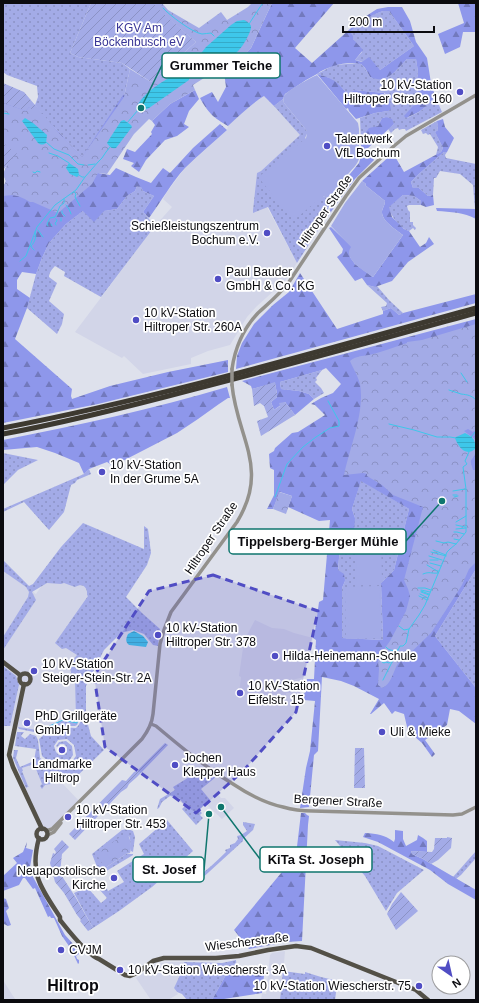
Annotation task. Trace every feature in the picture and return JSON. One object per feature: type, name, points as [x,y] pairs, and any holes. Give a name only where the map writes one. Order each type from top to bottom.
[{"type":"highway","points":[[3,428],[94,409],[176,389],[476,308]]},
{"type":"highway","points":[[3,434],[95,414],[247,376],[476,313]]},
{"type":"main road","points":[[3,662],[20,675]]},
{"type":"main road","points":[[20,675],[26,673],[30,676],[30,682],[24,684]]},
{"type":"main road","points":[[20,675],[19,680],[24,684]]},
{"type":"main road","points":[[24,684],[10,755],[12,767],[42,834]]},
{"type":"main road","name":"Wiescherstraße","points":[[42,834],[35,864],[38,880],[50,902],[80,942],[98,957],[99,960],[124,975],[133,975],[153,961],[164,958],[216,958],[299,946],[310,948],[416,990],[428,1000]]},
{"type":"street","name":"Hiltroper Straße","points":[[42,834],[54,832],[67,814],[142,739],[149,730],[155,700],[160,644],[171,612],[237,521],[245,507],[250,489],[252,471],[250,458],[235,405],[232,385],[232,369],[235,350],[240,338],[255,317],[280,294],[289,282],[359,178],[406,136],[476,95]]},
{"type":"street","name":"Bergener Straße","points":[[151,724],[203,764],[246,793],[268,803],[283,807],[295,810],[313,811],[453,815],[462,814],[476,807]]},
{"type":"highlighted area","points":[[213,575],[318,611],[296,712],[244,770],[196,813],[105,747],[94,676],[149,591]]},
{"type":"shaded area","points":[[244,20],[251,26],[250,32],[235,55],[211,68],[198,70],[195,61],[206,47],[231,25],[237,21]]},
{"type":"shaded area","points":[[179,72],[182,72],[189,77],[189,80],[149,108],[140,112],[137,111],[136,108],[144,96]]},
{"type":"shaded area","points":[[265,95],[301,135],[257,173],[253,210],[267,207],[297,263],[285,281],[247,317],[230,345],[208,351],[191,358],[191,364],[143,374],[124,356],[122,358],[75,332],[155,226],[172,207],[163,199],[185,168],[227,130],[228,126],[241,113]]},
{"type":"shaded area","points":[[25,118],[47,135],[46,143],[38,143],[22,121]]},
{"type":"shaded area","points":[[124,120],[132,127],[116,148],[112,148],[107,143],[121,121]]},
{"type":"shaded area","points":[[69,163],[78,169],[79,175],[77,177],[70,174],[66,168]]},
{"type":"shaded area","points":[[465,433],[472,437],[475,443],[475,449],[472,451],[468,452],[460,448],[455,438]]},
{"type":"shaded area","points":[[3,571],[36,594],[49,575],[123,583],[123,614],[70,666],[71,673],[75,679],[76,722],[63,720],[37,731],[10,726],[19,685],[16,676],[3,666]]},
{"type":"shaded area","name":"Hilda-Heinemann-Schule","points":[[255,620],[272,628],[284,629],[313,638],[304,677],[292,680],[291,693],[286,693],[286,699],[239,694],[241,677],[239,676],[243,648],[247,635]]},
{"type":"shaded area","points":[[134,631],[143,636],[148,642],[146,647],[129,645],[127,643],[126,640],[128,634]]},
{"type":"shaded area","points":[[34,763],[45,785],[61,782],[79,801],[53,827],[49,829],[42,828],[18,772],[18,770]]},
{"type":"shaded area","points":[[217,793],[221,798],[225,798],[234,808],[222,819],[207,805]]},
{"type":"shaded area","points":[[285,951],[281,1000],[261,1000],[262,993],[266,994],[270,955],[272,953]]},
{"type":"shaded area","points":[[167,962],[184,962],[183,971],[174,988],[178,994],[168,1000],[151,1000],[136,978],[157,964]]},
{"type":"shaded area","points":[[3,980],[13,996],[16,1000],[3,1000]]},
{"type":"green space","points":[[3,3],[91,3],[70,53],[78,57],[122,63],[130,69],[124,97],[82,157],[35,105],[38,97],[37,86],[7,75],[3,72]]},
{"type":"green space","name":"KGV Am Böckenbusch eV","points":[[91,3],[154,3],[157,8],[196,42],[151,82],[122,63],[78,57],[70,53]]},
{"type":"green space","points":[[154,3],[162,3],[168,10],[199,28],[221,12],[227,20],[252,3],[272,3],[251,48],[243,57],[224,72],[212,73],[193,85],[195,90],[170,104],[152,121],[149,119],[134,134],[107,174],[98,173],[92,184],[58,213],[17,196],[3,196],[3,188],[6,181],[4,173],[16,153],[3,143],[3,103],[26,111],[29,107],[33,109],[35,105],[82,157],[124,97],[130,69],[151,82],[196,42],[156,8]]},
{"type":"green space","points":[[272,3],[334,3],[295,48],[312,63],[360,20],[377,9],[402,7],[410,21],[416,42],[427,58],[431,83],[435,96],[423,109],[406,118],[404,116],[413,106],[421,103],[416,86],[418,72],[416,59],[407,59],[395,72],[386,78],[381,79],[370,77],[361,64],[350,63],[327,69],[306,80],[285,94],[283,99],[274,106],[264,96],[250,106],[228,126],[212,115],[200,98],[212,92],[218,102],[226,87],[224,72],[235,64],[251,48]],"holes":[[[383,11],[389,11],[414,46],[380,70],[369,57],[362,62],[355,60],[363,50],[353,39],[350,32],[369,17]]]},
{"type":"green space","points":[[458,3],[476,3],[476,32],[463,32],[460,47],[445,54],[438,34],[464,23]]},
{"type":"green space","points":[[383,11],[389,11],[414,46],[380,70],[355,60],[362,52],[350,32],[361,22]]},
{"type":"green space","points":[[407,59],[416,59],[418,72],[416,86],[421,103],[407,118],[423,109],[435,96],[442,112],[406,131],[405,129],[399,130],[398,128],[391,133],[388,129],[394,124],[386,117],[382,118],[378,126],[365,133],[361,142],[360,118],[375,113],[388,111],[385,93],[354,90],[348,95],[335,81],[317,74],[334,65],[359,63],[364,67],[370,77],[382,78],[395,72]]},
{"type":"green space","points":[[317,74],[335,81],[348,95],[354,90],[384,93],[389,101],[391,109],[356,119],[348,108],[346,109]]},
{"type":"green space","name":"Talentwerk VfL Bochum","points":[[317,75],[358,123],[359,159],[356,165],[344,178],[332,197],[327,198],[323,196],[294,220],[262,182],[261,175],[306,138],[307,131],[284,103],[283,98],[290,91]]},
{"type":"green space","points":[[3,83],[24,92],[35,105],[33,110],[29,107],[26,111],[3,103]]},
{"type":"green space","points":[[195,90],[199,99],[189,111],[184,124],[189,127],[177,136],[165,140],[146,160],[139,172],[131,166],[134,163],[123,159],[127,149],[135,152],[152,134],[151,132],[155,125],[152,121],[170,104]]},
{"type":"green space","points":[[127,94],[98,173],[110,175],[116,168],[151,183],[163,168],[170,173],[193,148],[220,124],[227,130],[185,168],[149,218],[143,212],[154,196],[143,191],[141,187],[137,186],[135,191],[127,196],[117,209],[104,211],[94,222],[83,211],[66,224],[49,243],[36,274],[22,272],[17,280],[17,289],[30,298],[15,339],[72,389],[72,399],[110,386],[228,360],[228,372],[98,404],[3,423],[3,188],[6,181],[4,177],[5,170],[16,153],[3,143],[3,98],[27,102],[35,105],[82,157],[123,95]]},
{"type":"green space","points":[[283,99],[284,103],[307,131],[305,138],[323,196],[327,198],[332,197],[324,221],[297,263],[268,207],[253,213],[257,173],[300,135],[274,106]]},
{"type":"green space","points":[[386,117],[392,119],[394,124],[367,149],[374,160],[355,179],[327,218],[337,191],[359,163],[362,137],[369,128],[378,126],[382,118]]},
{"type":"green space","points":[[443,119],[445,127],[454,138],[447,152],[444,152],[411,182],[413,188],[419,188],[428,196],[433,195],[434,205],[426,207],[421,205],[421,201],[414,196],[403,195],[389,207],[392,217],[404,229],[409,231],[420,247],[426,243],[429,237],[434,244],[408,262],[392,281],[375,287],[367,285],[362,278],[355,281],[337,257],[342,253],[343,249],[329,228],[331,227],[352,247],[350,257],[355,264],[373,277],[403,235],[390,225],[382,215],[385,201],[362,181],[393,153],[404,172],[441,152],[443,148],[435,132],[438,130],[437,121]]},
{"type":"green space","points":[[437,121],[438,130],[435,132],[443,148],[441,152],[436,155],[438,147],[430,134],[423,134],[421,130]]},
{"type":"green space","points":[[3,143],[17,153],[3,170]]},
{"type":"green space","points":[[444,152],[447,152],[445,155],[446,158],[476,164],[476,209],[473,185],[460,174],[440,171],[436,178],[434,178],[433,195],[428,196],[419,188],[413,188],[411,182]]},
{"type":"green space","points":[[362,181],[385,201],[382,215],[390,225],[403,235],[373,277],[354,263],[349,256],[349,250],[351,247],[331,226],[345,203]]},
{"type":"green space","points":[[137,186],[141,186],[143,191],[154,196],[143,212],[155,226],[101,297],[64,276],[65,272],[55,266],[51,271],[49,277],[57,283],[49,301],[64,314],[62,324],[57,334],[27,308],[36,274],[49,243],[66,224],[83,211],[104,211],[117,209],[127,196],[135,191]]},
{"type":"green space","points":[[403,195],[414,196],[421,201],[421,205],[407,206],[410,212],[410,222],[413,222],[413,225],[416,228],[415,230],[413,228],[409,231],[405,230],[399,225],[388,207]]},
{"type":"green space","points":[[436,208],[476,209],[476,219],[462,214],[437,211]]},
{"type":"green space","points":[[300,273],[337,329],[383,314],[383,311],[391,308],[399,315],[476,294],[476,303],[236,369],[237,356],[242,343],[254,324],[273,305],[289,292]]},
{"type":"green space","points":[[367,285],[377,286],[403,313],[399,315],[391,308],[383,311],[381,307],[386,306],[387,303]]},
{"type":"green space","points":[[476,319],[476,569],[435,636],[476,688],[476,724],[459,711],[450,709],[447,725],[425,740],[435,754],[432,757],[422,743],[408,731],[404,714],[395,711],[392,714],[384,703],[370,714],[379,699],[354,686],[341,681],[322,677],[318,751],[314,755],[309,807],[300,808],[310,751],[315,701],[304,700],[303,694],[306,692],[307,679],[314,679],[316,640],[313,638],[319,602],[323,600],[330,520],[319,521],[288,507],[292,496],[280,492],[273,509],[267,509],[274,495],[274,470],[270,468],[269,454],[292,433],[298,432],[325,415],[315,405],[311,404],[333,393],[341,384],[326,368],[280,382],[281,389],[309,394],[314,399],[295,415],[285,402],[274,410],[271,402],[277,397],[275,383],[252,389],[251,386],[242,381]],"holes":[[[361,481],[409,509],[394,570],[381,583],[383,640],[342,638],[342,588],[345,581],[344,574],[338,570],[340,546],[353,545],[355,518],[352,509]]]},
{"type":"green space","points":[[476,324],[476,432],[468,429],[464,431],[476,440],[476,452],[471,462],[473,470],[476,470],[476,562],[469,569],[462,585],[431,633],[403,660],[402,659],[396,666],[389,682],[382,688],[378,685],[379,669],[377,655],[390,641],[406,611],[410,596],[404,580],[423,507],[393,495],[382,485],[367,476],[367,474],[344,475],[359,418],[361,395],[360,384],[350,361],[357,357],[379,352],[407,342],[422,340]]},
{"type":"green space","points":[[322,370],[315,382],[324,393],[314,399],[309,394],[281,389],[280,382]]},
{"type":"green space","points":[[275,382],[277,397],[271,402],[274,410],[280,406],[279,403],[285,402],[295,415],[261,436],[257,421],[268,417],[264,406],[260,403],[254,406],[252,389]]},
{"type":"green space","points":[[227,387],[230,398],[177,433],[113,466],[107,462],[89,469],[84,474],[79,463],[37,447],[3,450],[3,440],[116,416]]},
{"type":"green space","points":[[3,453],[38,460],[18,470],[3,485]]},
{"type":"green space","points":[[89,469],[91,474],[77,480],[71,485],[64,512],[49,530],[24,502],[3,512],[3,509],[84,474]]},
{"type":"green space","points":[[361,480],[409,509],[394,570],[381,583],[383,640],[342,638],[342,588],[345,581],[338,571],[340,546],[355,518],[352,509]]},
{"type":"green space","points":[[279,492],[292,496],[286,514],[273,509]]},
{"type":"green space","points":[[83,523],[144,549],[144,526],[148,529],[151,553],[147,565],[126,597],[160,629],[158,646],[153,645],[144,634],[133,630],[121,633],[104,650],[86,686],[86,717],[83,719],[81,716],[77,725],[75,726],[52,726],[39,736],[34,732],[19,729],[18,727],[37,730],[63,720],[76,722],[75,680],[71,673],[70,666],[71,662],[77,655],[66,648],[62,649],[55,643],[88,596],[86,588],[83,585],[75,587],[64,583],[47,583],[32,592],[36,600],[3,650],[3,637],[28,597],[29,592],[26,587],[3,571],[3,560],[29,586],[33,584],[61,547]]},
{"type":"green space","points":[[356,542],[381,542],[382,583],[357,583]]},
{"type":"green space","points":[[476,569],[476,688],[435,636]]},
{"type":"green space","points":[[379,586],[381,638],[346,639],[345,587]]},
{"type":"green space","points":[[3,666],[16,676],[19,685],[10,726],[3,726]]},
{"type":"green space","points":[[82,717],[82,720],[85,719],[85,721],[87,721],[91,736],[104,750],[73,780],[45,785],[42,789],[40,786],[42,784],[34,764],[22,768],[29,786],[26,788],[13,758],[14,750],[18,750],[16,758],[20,767],[34,761],[36,749],[15,746],[17,732],[24,732],[21,736],[25,739],[30,734],[36,736],[38,740],[40,758],[53,768],[68,766],[76,756],[74,745],[67,739],[58,740],[54,746],[59,755],[64,755],[67,752],[67,747],[64,744],[60,744],[57,747],[56,746],[59,742],[66,741],[72,746],[73,755],[67,764],[54,766],[42,756],[39,739],[53,727],[76,728]]},
{"type":"green space","points":[[165,743],[168,745],[75,840],[69,834],[122,780],[126,781]]},
{"type":"green space","points":[[355,748],[364,748],[365,788],[354,788]]},
{"type":"green space","points":[[202,767],[216,777],[201,789],[211,801],[199,810],[202,813],[200,815],[203,818],[196,825],[182,809],[185,806],[179,798],[170,796],[162,802],[157,809],[160,799],[175,790],[173,787]]},
{"type":"green space","points":[[301,813],[305,813],[309,816],[302,941],[287,942],[249,949],[234,930],[296,855]]},
{"type":"green space","points":[[167,820],[193,851],[152,887],[93,928],[74,893],[87,887],[101,903],[107,898],[99,889],[99,883],[103,880],[108,891],[124,882],[117,871],[144,854],[139,844]]},
{"type":"green space","points":[[243,822],[255,824],[253,830],[198,882],[195,879],[222,856],[226,852],[225,850],[230,848],[230,845],[235,843],[238,839],[237,836],[247,831],[243,825]]},
{"type":"green space","points":[[128,829],[133,831],[135,837],[133,852],[131,851],[129,836],[105,868],[126,854],[133,855],[103,873],[99,872],[92,854],[122,830]]},
{"type":"green space","points":[[395,830],[403,831],[403,839],[406,846],[417,840],[418,835],[427,841],[427,852],[411,851],[412,854],[476,890],[476,900],[448,884],[430,870],[378,842],[363,837],[365,833],[377,834],[387,837],[394,842]]},
{"type":"green space","points":[[127,834],[130,841],[130,853],[126,854],[105,868],[96,853]]},
{"type":"green space","points":[[435,838],[452,838],[451,848],[438,860],[431,864],[412,854],[411,851],[432,852],[434,849]]},
{"type":"green space","points":[[62,840],[69,847],[62,854],[60,873],[93,928],[88,931],[80,921],[81,920],[64,893],[55,882],[50,863],[53,853],[55,854],[56,852],[54,849]]},
{"type":"green space","points":[[335,840],[378,846],[424,870],[397,893],[386,911],[365,876]]},
{"type":"green space","points":[[27,842],[26,848],[33,850],[30,867],[33,877],[65,935],[75,946],[79,954],[76,956],[79,960],[78,964],[71,949],[62,936],[54,918],[51,918],[50,916],[48,917],[35,888],[33,889],[25,878],[23,878],[19,885],[3,891],[3,876],[17,863],[13,858],[23,852]]},
{"type":"green space","points":[[104,850],[112,862],[105,867],[97,855]]},
{"type":"green space","points":[[476,851],[476,858],[461,875],[456,879],[453,877]]},
{"type":"green space","points":[[401,892],[418,911],[396,930],[387,914]]},
{"type":"green space","points":[[3,898],[6,899],[9,908],[6,911],[11,925],[8,926],[3,922]]},
{"type":"green space","points":[[236,960],[237,972],[227,973],[212,1000],[187,1000],[174,988],[183,970],[184,962],[222,963]]},
{"type":"green space","points":[[265,967],[262,993],[224,1000],[212,1000],[227,973]]},
{"type":"green space","points":[[283,971],[305,974],[305,972],[334,980],[333,984],[337,985],[335,1000],[280,1000]]},
{"type":"waterway","points":[[249,24],[263,3]]},
{"type":"waterway","points":[[163,8],[187,27],[198,33],[211,33],[214,36]]},
{"type":"waterway","points":[[187,78],[199,69]]},
{"type":"waterway","points":[[127,123],[138,110]]},
{"type":"waterway","points":[[3,113],[9,114]]},
{"type":"waterway","points":[[46,142],[54,149],[69,155],[78,164],[84,165]]},
{"type":"waterway","points":[[20,261],[26,256],[37,227],[55,205],[76,190],[110,147]]},
{"type":"waterway","points":[[49,153],[58,156],[69,163]]},
{"type":"waterway","points":[[88,165],[95,164]]},
{"type":"waterway","points":[[33,172],[40,172]]},
{"type":"waterway","points":[[79,175],[84,177]]},
{"type":"waterway","points":[[74,192],[80,206]]},
{"type":"waterway","points":[[48,226],[47,224],[50,218],[55,217],[60,206],[64,203],[64,199]]},
{"type":"waterway","points":[[66,205],[71,214]]},
{"type":"waterway","points":[[62,211],[65,216]]},
{"type":"waterway","points":[[56,219],[56,225]]},
{"type":"waterway","points":[[38,230],[43,237]]},
{"type":"waterway","points":[[34,250],[31,246],[34,243],[36,235],[35,232]]},
{"type":"waterway","points":[[461,373],[467,382]]},
{"type":"waterway","points":[[449,390],[473,397],[476,400]]},
{"type":"waterway","points":[[275,497],[287,464],[303,447],[316,437],[330,428],[339,426],[339,421],[328,401]]},
{"type":"waterway","points":[[389,424],[437,437],[456,438]]},
{"type":"waterway","points":[[471,437],[476,431]]},
{"type":"waterway","points":[[383,680],[393,660],[393,654],[400,646],[403,646],[406,643],[409,629],[425,605],[447,552],[466,532],[466,489],[463,467],[467,464],[465,461],[469,452]]},
{"type":"waterway","points":[[453,491],[465,489]]},
{"type":"waterway","points":[[454,497],[458,496]]},
{"type":"waterway","points":[[456,522],[466,516]]},
{"type":"waterway","points":[[456,525],[465,527]]},
{"type":"waterway","points":[[456,529],[466,528]]},
{"type":"waterway","points":[[454,532],[464,534]]},
{"type":"waterway","points":[[454,539],[459,540]]},
{"type":"waterway","points":[[436,541],[456,544]]},
{"type":"waterway","points":[[433,550],[446,555]]},
{"type":"waterway","points":[[431,552],[446,556]]},
{"type":"waterway","points":[[429,556],[442,560]]},
{"type":"waterway","points":[[430,560],[438,560]]},
{"type":"waterway","points":[[430,563],[441,566]]},
{"type":"waterway","points":[[427,565],[439,571]]},
{"type":"waterway","points":[[423,574],[438,573]]},
{"type":"waterway","points":[[418,588],[431,590]]},
{"type":"waterway","points":[[421,590],[430,592]]},
{"type":"waterway","points":[[421,591],[429,594]]},
{"type":"waterway","points":[[421,592],[429,595]]},
{"type":"waterway","points":[[420,594],[428,598]]},
{"type":"waterway","points":[[419,596],[427,600]]},
{"type":"waterway","points":[[399,626],[404,630],[409,629]]},
{"type":"waterway","points":[[386,647],[395,651],[398,650]]},
{"type":"waterway","points":[[379,658],[384,663],[389,663],[392,661]]},
{"type":"waterway","points":[[37,731],[63,720],[77,723],[77,721]]},
{"type":"place","name":"10 kV-Station Hiltroper Straße 160","points":[[460,92]]},
{"type":"place","name":"Grummer Teiche","points":[[141,108]]},
{"type":"place","name":"Talentwerk VfL Bochum","points":[[327,146]]},
{"type":"place","name":"Schießleistungszentrum Bochum e.V.","points":[[267,233]]},
{"type":"place","name":"Paul Bauder GmbH & Co. KG","points":[[218,279]]},
{"type":"place","name":"10 kV-Station Hiltroper Str. 260A","points":[[136,320]]},
{"type":"place","name":"10 kV-Station In der Grume 5A","points":[[102,472]]},
{"type":"place","name":"Tippelsberg-Berger Mühle","points":[[442,501]]},
{"type":"place","name":"10 kV-Station Hiltroper Str. 378","points":[[158,635]]},
{"type":"place","name":"Hilda-Heinemann-Schule","points":[[275,656]]},
{"type":"place","name":"10 kV-Station Steiger-Stein-Str. 2A","points":[[34,671]]},
{"type":"place","name":"10 kV-Station Eifelstr. 15","points":[[240,693]]},
{"type":"place","name":"PhD Grillgeräte GmbH","points":[[27,723]]},
{"type":"place","name":"Uli & Mieke","points":[[382,732]]},
{"type":"place","name":"Landmarke Hiltrop","points":[[62,750]]},
{"type":"place","name":"Jochen Klepper Haus","points":[[175,765]]},
{"type":"place","name":"KiTa St. Joseph","points":[[221,807]]},
{"type":"place","name":"St. Josef","points":[[209,814]]},
{"type":"place","name":"10 kV-Station Hiltroper Str. 453","points":[[68,817]]},
{"type":"place","name":"Neuapostolische Kirche","points":[[114,878]]},
{"type":"place","name":"CVJM","points":[[61,950]]},
{"type":"place","name":"10 kV-Station Wiescherstr. 3A","points":[[120,970]]},
{"type":"place","name":"10 kV-Station Wiescherstr. 75","points":[[419,986]]},
{"type":"district","name":"Hiltrop","points":[[73,985]]}]
